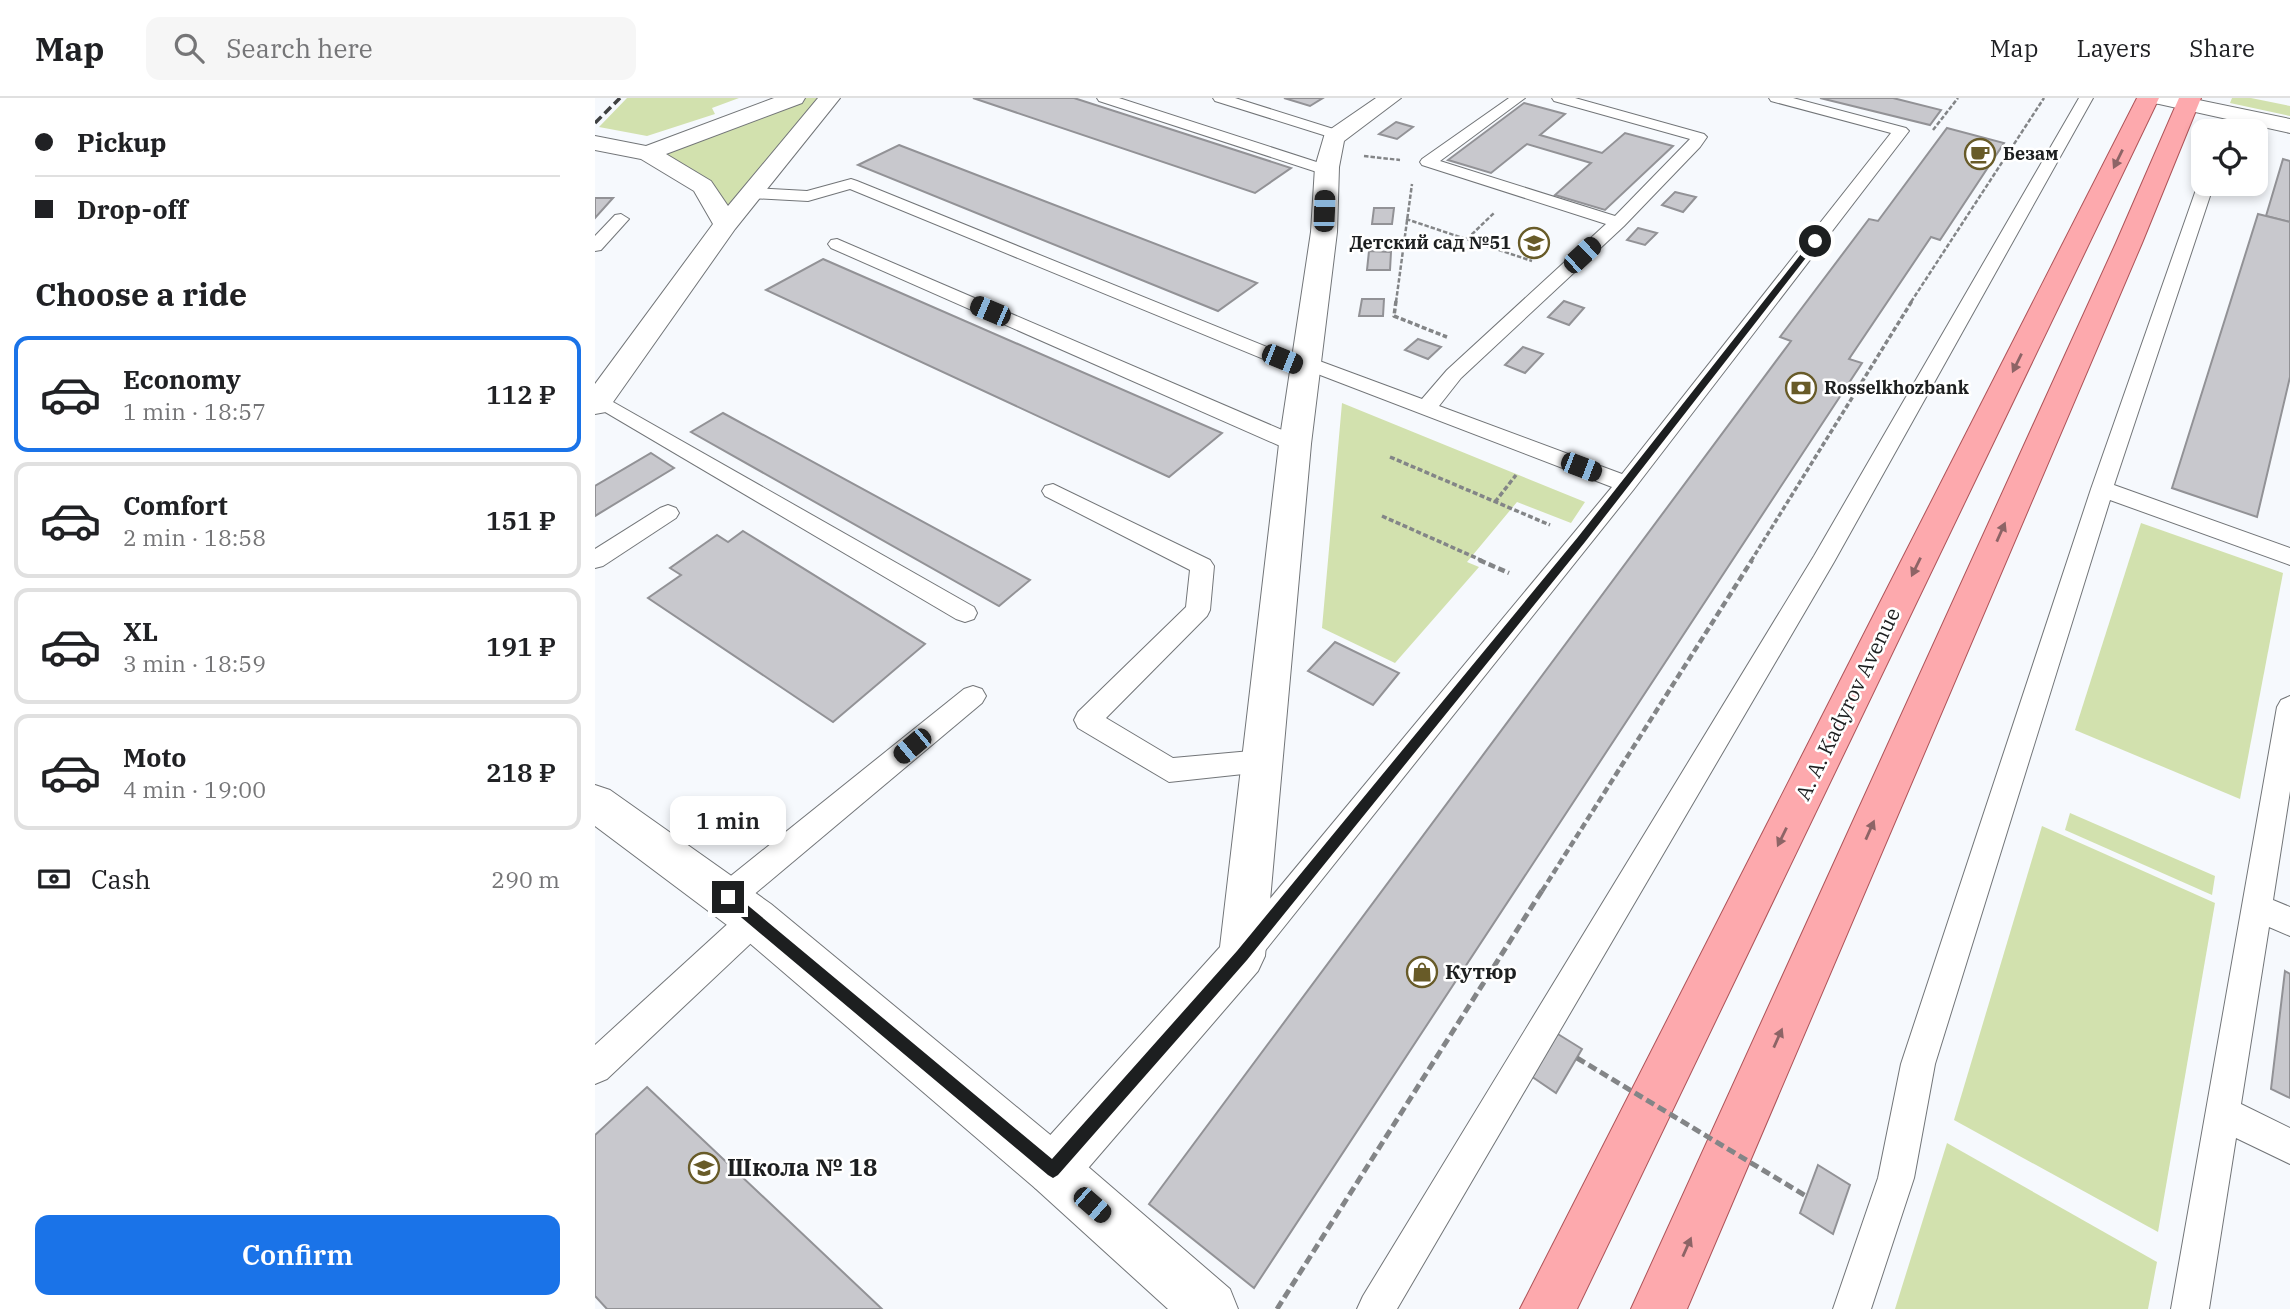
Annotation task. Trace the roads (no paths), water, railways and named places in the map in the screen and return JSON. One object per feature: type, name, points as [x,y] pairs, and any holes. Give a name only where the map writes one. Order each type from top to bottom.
[{"type":"main road","name":"A. A. Kadyrov Avenue","points":[[1548,1309],[2148,98]]},
{"type":"main road","points":[[1659,1309],[2129,243],[2179,100]]},
{"type":"street","points":[[648,153],[794,98]]},
{"type":"street","points":[[597,403],[726,224],[829,98]]},
{"type":"street","points":[[1053,1170],[1242,956],[1295,444],[1324,232],[1326,170],[1333,138],[1390,98]]},
{"type":"street","points":[[2179,100],[2225,119]]},
{"type":"street","points":[[2268,125],[2290,126]]},
{"type":"street","points":[[595,143],[648,153],[703,186],[726,224]]},
{"type":"street","points":[[595,803],[741,908],[1053,1170],[1210,1309]]},
{"type":"lane","points":[[1104,98],[1326,170]]},
{"type":"lane","points":[[1220,98],[1338,135]]},
{"type":"lane","points":[[1518,98],[1428,162],[1618,222]]},
{"type":"lane","points":[[1426,408],[1454,374],[1618,222],[1695,144],[1699,136],[1559,98]]},
{"type":"lane","points":[[1242,956],[1626,484],[1901,131],[1776,98]]},
{"type":"lane","points":[[1376,1309],[1822,562],[2086,98]]},
{"type":"lane","points":[[751,193],[808,196],[851,184],[1307,366],[1626,484]]},
{"type":"lane","points":[[1852,1309],[1896,1178],[1918,1064],[2102,489],[2202,196]]},
{"type":"lane","points":[[595,246],[621,219]]},
{"type":"lane","points":[[837,244],[1295,444]]},
{"type":"lane","points":[[597,403],[965,613]]},
{"type":"lane","points":[[2102,489],[2290,557]]},
{"type":"lane","points":[[1053,491],[1202,566],[1198,610],[1087,720],[1169,770],[1262,761]]},
{"type":"lane","points":[[595,560],[668,513]]},
{"type":"lane","points":[[595,1067],[741,908],[973,696]]},
{"type":"lane","points":[[2190,1309],[2287,742],[2290,707]]},
{"type":"lane","points":[[2257,908],[2290,922]]},
{"type":"lane","points":[[2223,1113],[2290,1147]]},
{"type":"railway","points":[[595,123],[620,98]]},
{"type":"place","name":"Безам","points":[[1980,154]]},
{"type":"place","name":"Детский сад №51","points":[[1534,243]]},
{"type":"place","name":"Rosselkhozbank","points":[[1801,388]]},
{"type":"place","name":"Кутюр","points":[[1422,972]]},
{"type":"place","name":"Школа № 18","points":[[704,1168]]}]
